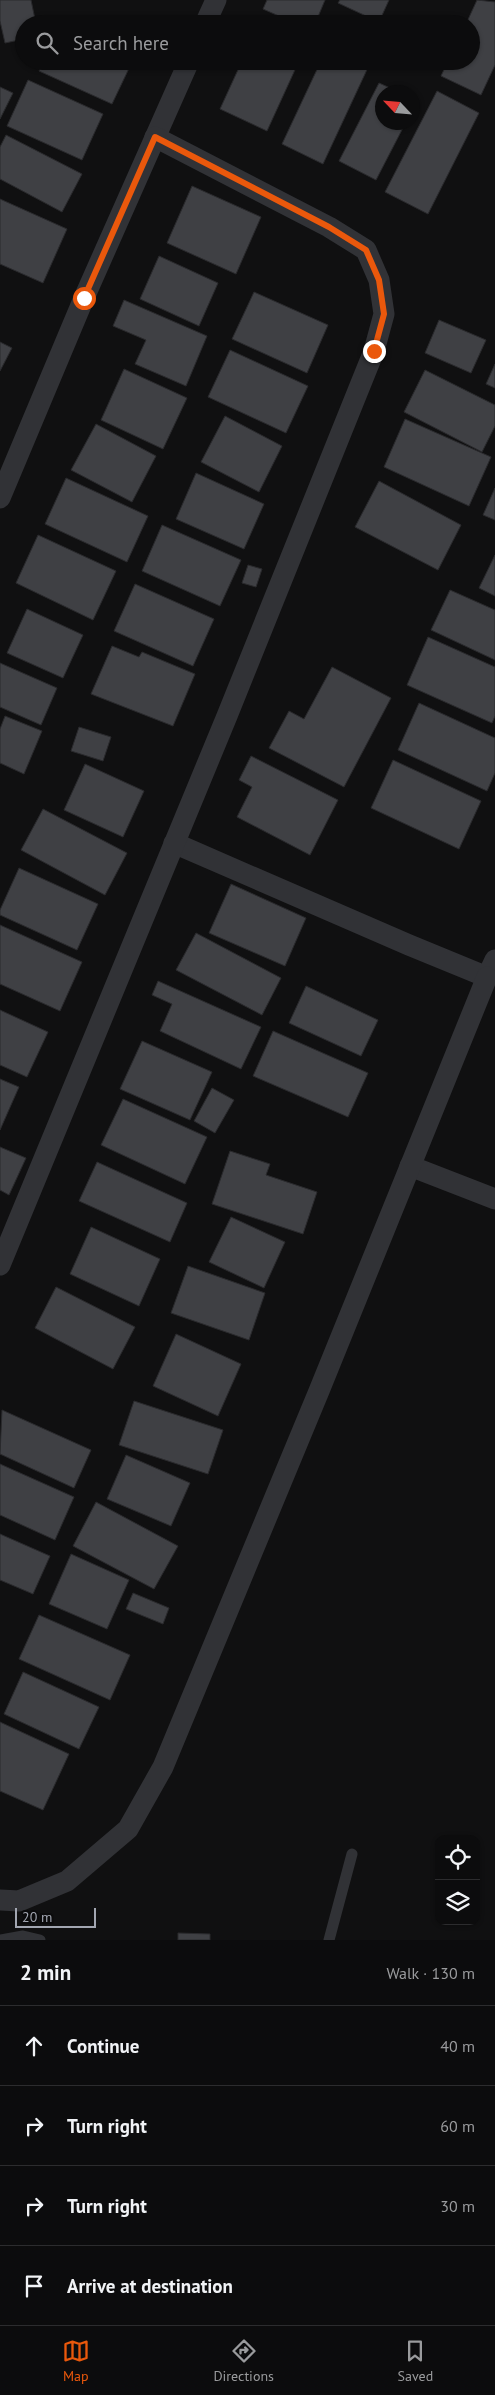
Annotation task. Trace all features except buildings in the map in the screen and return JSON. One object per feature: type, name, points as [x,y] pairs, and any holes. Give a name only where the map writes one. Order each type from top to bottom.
[{"type":"street","points":[[209,15],[216,0]]},
{"type":"street","points":[[0,498],[185,70]]},
{"type":"street","points":[[0,1265],[374,351],[384,314],[379,280],[366,250],[329,227],[155,137]]},
{"type":"street","points":[[0,1900],[19,1901],[67,1881],[128,1829],[163,1767],[491,968],[409,946],[174,843]]},
{"type":"street","points":[[410,1166],[495,1199]]},
{"type":"lane","points":[[329,1940],[352,1854]]},
{"type":"lane","points":[[0,1940],[23,1936],[40,1940]]},
{"type":"route","points":[[84,298],[155,137],[329,227],[366,250],[379,280],[384,314],[374,351]]}]
